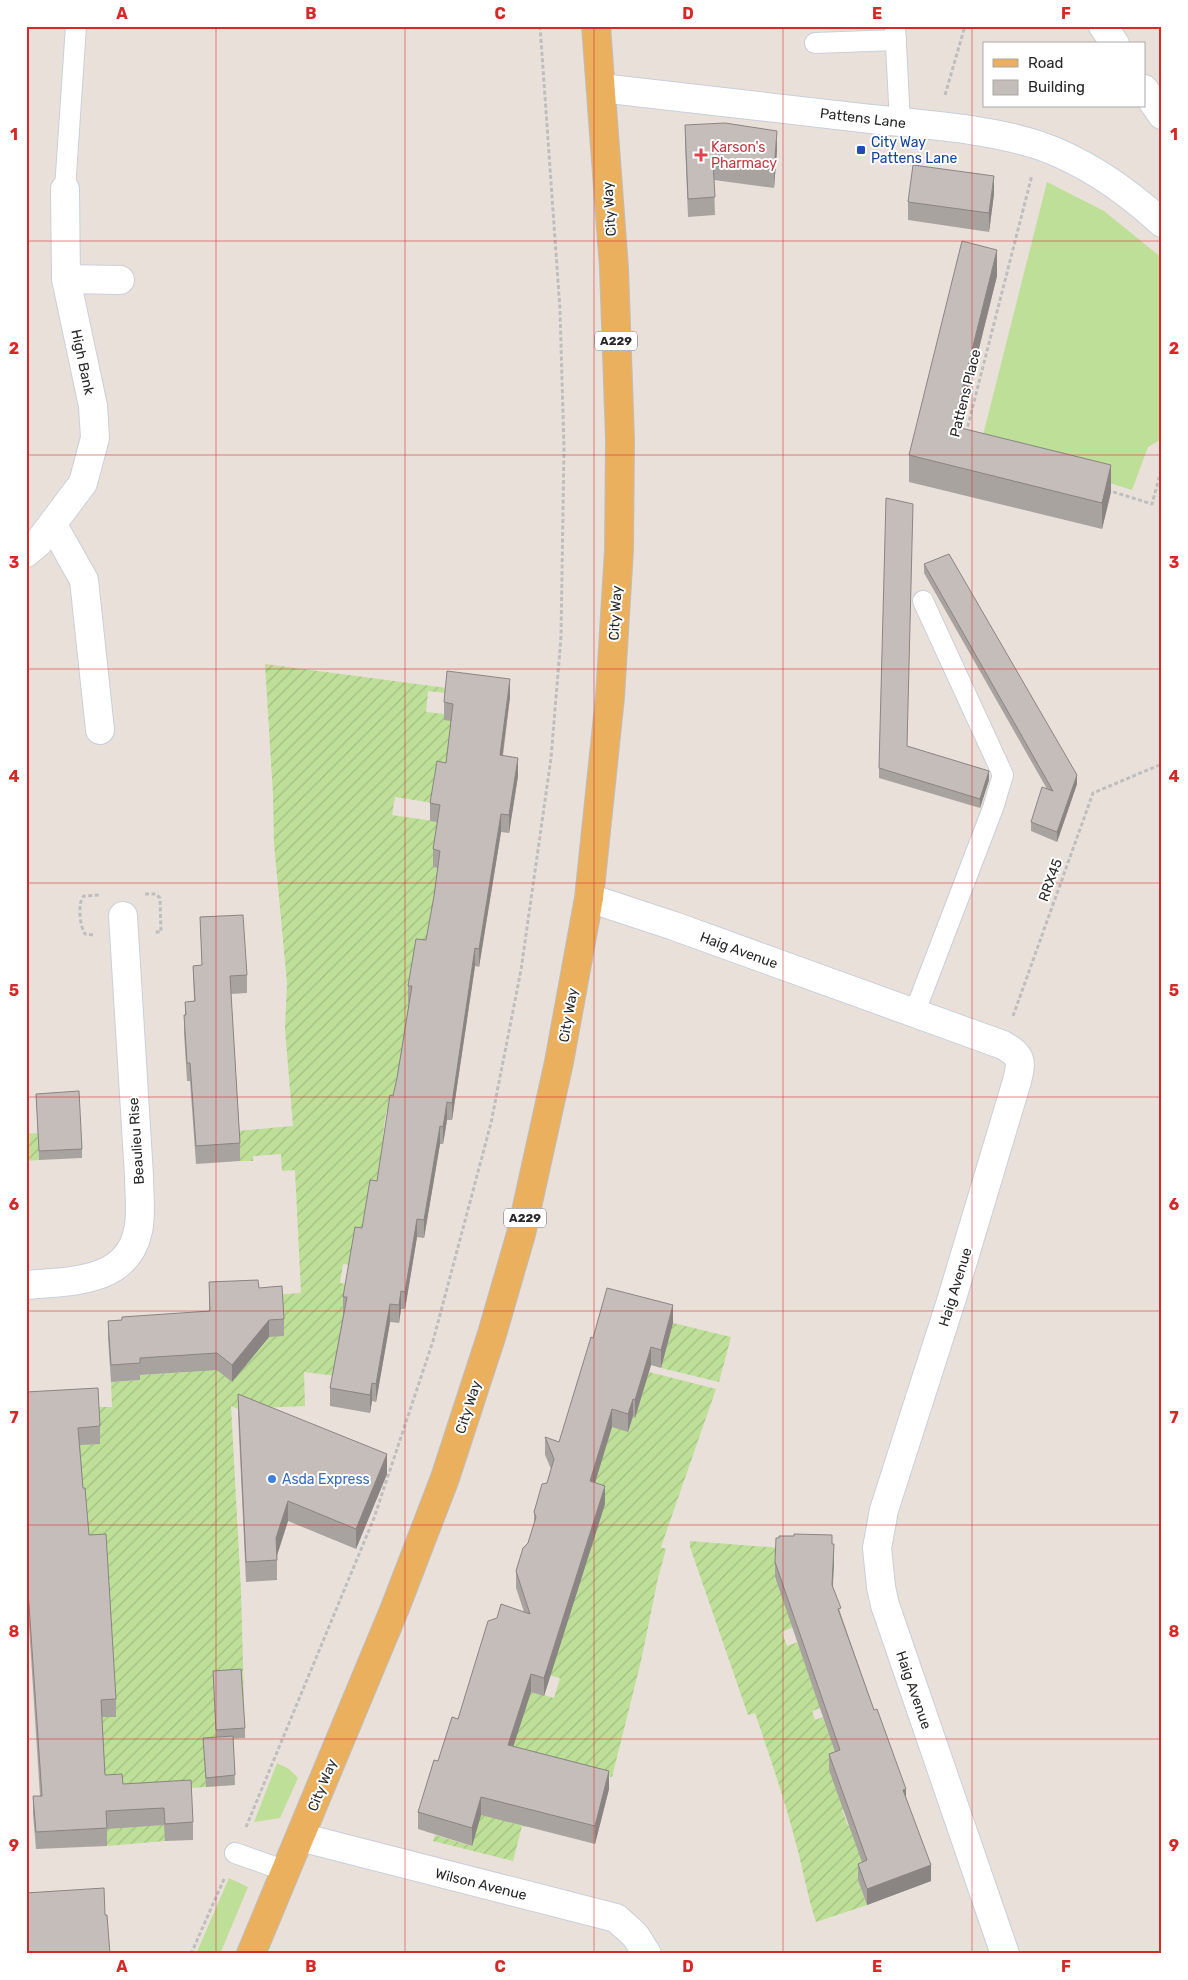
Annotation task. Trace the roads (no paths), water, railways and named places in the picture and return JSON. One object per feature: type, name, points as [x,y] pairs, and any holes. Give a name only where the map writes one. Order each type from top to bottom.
[{"type":"main road","name":"City Way","points":[[251,1954],[395,1608],[442,1487],[492,1334],[521,1234],[548,1114],[589,898],[610,697],[619,550],[620,440],[614,277],[596,26]]},
{"type":"street","points":[[1103,26],[1114,42]]},
{"type":"street","name":"Pattens Lane","points":[[601,88],[935,126],[1008,137],[1040,146],[1082,164],[1139,202],[1162,223]]},
{"type":"street","points":[[1146,92],[1162,115]]},
{"type":"street","name":"High Bank","points":[[26,553],[38,543],[53,525],[83,483],[95,438],[93,406],[66,279],[65,189]]},
{"type":"street","points":[[66,279],[120,280]]},
{"type":"street","points":[[53,525],[84,580],[100,730]]},
{"type":"street","name":"Haig Avenue","points":[[589,898],[674,926],[1003,1045],[1016,1054],[1020,1061],[1020,1069],[952,1298],[884,1510],[877,1548],[885,1605],[1005,1954]]},
{"type":"street","name":"Beaulieu Rise","points":[[26,1285],[75,1280],[105,1274],[127,1255],[134,1244],[138,1232],[139,1176],[123,916]]},
{"type":"street","name":"Wilson Avenue","points":[[300,1837],[616,1918],[636,1935],[646,1954]]},
{"type":"lane","points":[[65,189],[76,26]]},
{"type":"lane","points":[[815,43],[895,33],[900,122]]},
{"type":"lane","points":[[914,1014],[989,817],[1003,775],[923,601]]},
{"type":"lane","points":[[235,1853],[286,1871]]},
{"type":"place","name":"City Way Pattens Lane","points":[[861,150]]},
{"type":"place","name":"Karson's Pharmacy","points":[[701,155]]},
{"type":"place","name":"Asda Express","points":[[272,1479]]}]
